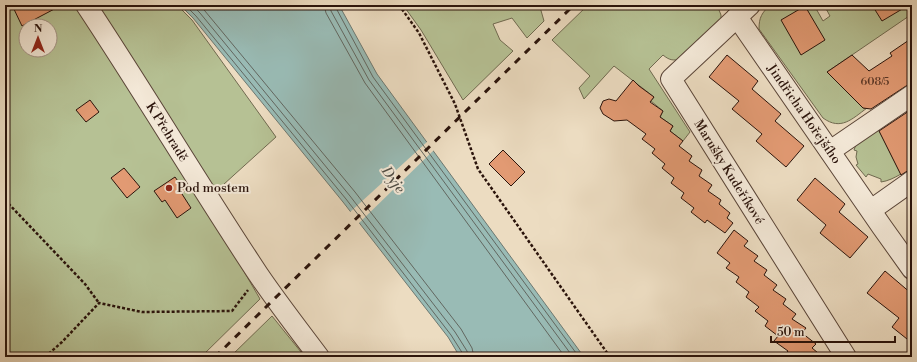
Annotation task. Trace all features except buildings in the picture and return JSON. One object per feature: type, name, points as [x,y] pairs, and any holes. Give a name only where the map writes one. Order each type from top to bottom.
[{"type":"street","name":"K Přehradě","points":[[86,5],[259,275],[319,357]]},
{"type":"street","name":"Jindřicha Hořejšího","points":[[744,11],[830,151],[912,269]]},
{"type":"street","name":"Marušky Kudeříkové","points":[[744,11],[670,79],[846,357]]},
{"type":"street","points":[[830,151],[912,95]]},
{"type":"street","points":[[871,210],[912,181]]},
{"type":"path","points":[[399,5],[419,33],[455,104],[478,169],[610,357]]},
{"type":"path","points":[[5,200],[85,284],[100,303],[142,312],[232,311],[259,275]]},
{"type":"path","points":[[45,357],[62,342],[100,303]]},
{"type":"green space","points":[[5,5],[80,5],[203,201],[260,299],[201,357],[5,357]]},
{"type":"green space","points":[[94,5],[177,5],[192,20],[276,137],[213,194]]},
{"type":"green space","points":[[403,5],[541,5],[540,7],[544,21],[527,38],[512,18],[493,24],[500,40],[513,51],[463,100],[421,30]]},
{"type":"green space","points":[[588,5],[724,5],[719,10],[721,22],[680,59],[671,60],[663,55],[649,69],[690,132],[683,141],[670,131],[673,126],[660,117],[663,111],[651,101],[654,97],[614,66],[584,99],[579,88],[590,76],[552,40]]},
{"type":"green space","points":[[770,5],[814,5],[823,21],[830,16],[824,5],[912,5],[912,14],[827,72],[863,108],[867,108],[846,122],[835,123],[829,122],[823,118],[759,29],[762,16]]},
{"type":"green space","points":[[880,125],[879,130],[901,174],[881,182],[881,179],[868,174],[866,177],[856,165],[858,164],[856,157],[857,151],[854,150],[857,142]]},
{"type":"green space","points":[[272,316],[305,357],[230,357]]},
{"type":"water","name":"Dyje","points":[[180,5],[339,5],[377,74],[584,357],[460,357],[448,337],[343,202],[193,18]]},
{"type":"pier","points":[[428,141],[434,150],[358,224],[349,213]]},
{"type":"railway","points":[[215,357],[574,5]]},
{"type":"place","name":"Pod mostem","points":[[169,188]]}]
